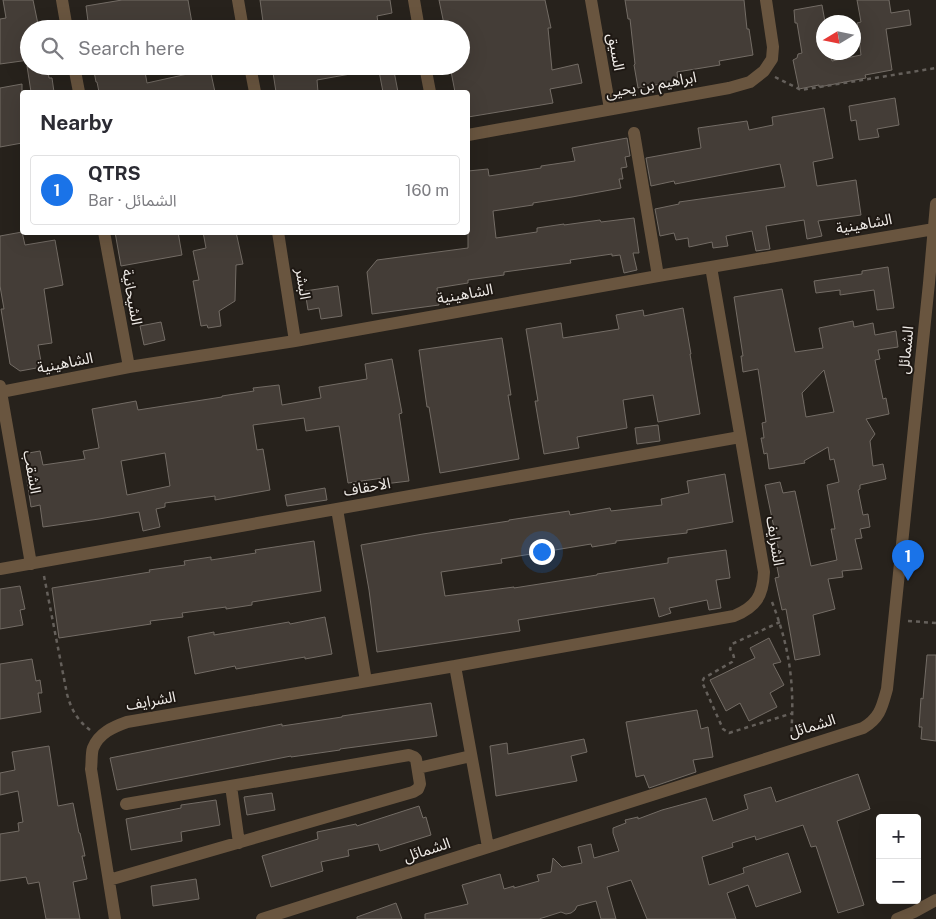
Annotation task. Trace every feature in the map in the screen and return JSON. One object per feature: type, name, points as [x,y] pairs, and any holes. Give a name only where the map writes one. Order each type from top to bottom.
[{"type":"street","points":[[62,0],[66,20]]},
{"type":"street","points":[[238,0],[242,20]]},
{"type":"street","points":[[414,0],[417,20]]},
{"type":"street","name":"السيق","points":[[590,0],[610,109]]},
{"type":"street","points":[[764,71],[772,59],[773,48],[766,0]]},
{"type":"street","name":"ابراهيم بن يحيى","points":[[470,135],[729,88],[750,82],[764,71]]},
{"type":"street","points":[[76,75],[79,90]]},
{"type":"street","points":[[252,75],[255,90]]},
{"type":"street","points":[[427,75],[430,90]]},
{"type":"street","points":[[634,133],[658,276]]},
{"type":"street","name":"الشمائل","points":[[262,919],[863,728],[871,723],[883,705],[887,689],[936,204]]},
{"type":"street","name":"الشاهينية","points":[[1,389],[295,341],[934,229]]},
{"type":"street","name":"الشيحانية","points":[[105,235],[128,368]]},
{"type":"street","name":"البشر","points":[[278,235],[295,341]]},
{"type":"street","name":"الشرايف","points":[[101,735],[114,726],[127,722],[455,666],[734,616],[745,612],[754,605],[760,595],[764,572],[711,267]]},
{"type":"street","name":"الشقب","points":[[1,389],[36,563]]},
{"type":"street","name":"الاحقاف","points":[[0,569],[740,437]]},
{"type":"street","points":[[337,509],[366,681]]},
{"type":"street","points":[[455,666],[488,847]]},
{"type":"street","points":[[101,735],[93,749],[91,769],[115,919]]},
{"type":"street","points":[[109,880],[413,792],[418,789],[420,784],[416,759],[409,755],[126,804]]},
{"type":"street","points":[[418,768],[471,756]]},
{"type":"street","points":[[230,786],[239,842]]},
{"type":"street","points":[[897,919],[936,900]]},
{"type":"path","points":[[764,71],[801,90],[936,68]]},
{"type":"path","points":[[36,563],[71,707],[78,719],[89,729],[101,735]]},
{"type":"path","points":[[763,584],[780,622],[789,660],[793,686],[790,750]]},
{"type":"path","points":[[894,619],[936,623]]},
{"type":"path","points":[[780,622],[732,644],[730,649],[734,660],[704,678],[702,682],[723,729],[729,732],[793,713]]},
{"type":"building","points":[[3,0],[33,0],[37,20],[20,20],[20,61],[0,64],[0,19],[6,18]]},
{"type":"building","points":[[122,0],[188,0],[191,20],[88,20],[86,6]]},
{"type":"building","points":[[260,0],[390,0],[392,13],[377,16],[378,20],[263,20]]},
{"type":"building","points":[[439,0],[545,0],[551,28],[548,28],[552,70],[578,64],[582,83],[550,89],[553,103],[470,117],[470,90],[455,90],[452,75],[470,75],[470,20],[443,20]]},
{"type":"building","points":[[625,0],[744,0],[747,29],[749,29],[753,55],[719,61],[720,65],[677,72],[678,81],[638,88],[630,19],[628,19]]},
{"type":"building","points":[[857,0],[889,0],[891,13],[909,10],[911,25],[886,29],[892,70],[865,75],[866,78],[799,89],[793,60],[797,58],[798,54],[802,53],[794,10],[822,5],[824,15],[816,15],[816,60],[861,60],[860,15]]},
{"type":"building","points":[[28,75],[48,75],[49,78],[52,78],[54,90],[31,90]]},
{"type":"building","points":[[95,75],[146,75],[147,83],[183,75],[211,75],[215,90],[99,90]]},
{"type":"building","points":[[273,75],[345,75],[317,80],[318,90],[276,90]]},
{"type":"building","points":[[380,75],[395,75],[398,90],[383,90]]},
{"type":"building","points":[[22,84],[22,90],[20,90],[20,143],[0,147],[0,88]]},
{"type":"building","points":[[895,98],[899,125],[877,129],[879,137],[859,140],[856,120],[851,121],[849,106]]},
{"type":"building","points":[[824,108],[833,158],[813,162],[817,186],[856,180],[861,215],[818,221],[822,236],[807,239],[804,220],[766,226],[770,249],[756,251],[752,231],[726,236],[728,246],[713,248],[712,242],[689,247],[688,238],[676,240],[674,233],[660,236],[655,209],[679,204],[679,202],[785,187],[780,164],[675,184],[674,181],[651,186],[646,158],[701,148],[698,128],[747,121],[749,130],[773,125],[772,117]]},
{"type":"building","points":[[627,138],[630,156],[625,157],[627,167],[621,168],[623,179],[619,179],[621,188],[493,211],[496,238],[537,232],[537,228],[564,224],[634,218],[639,253],[633,253],[637,270],[624,273],[620,255],[612,256],[612,254],[570,260],[571,263],[504,272],[504,275],[468,280],[468,283],[437,288],[439,305],[372,314],[367,272],[377,260],[468,248],[468,235],[470,235],[470,171],[488,169],[489,176],[575,161],[572,148]]},
{"type":"building","points":[[20,232],[20,235],[23,235],[25,245],[55,240],[63,285],[44,289],[52,343],[38,345],[42,367],[20,371],[10,364],[1,309],[4,309],[0,286],[0,236]]},
{"type":"building","points":[[116,235],[179,235],[182,255],[121,266]]},
{"type":"building","points":[[204,235],[237,235],[243,264],[236,265],[235,301],[219,311],[221,326],[208,328],[207,325],[201,326],[193,281],[199,280],[193,251],[206,248]]},
{"type":"building","points":[[888,267],[894,308],[877,310],[874,290],[840,295],[840,290],[816,293],[814,281],[862,274],[862,271]]},
{"type":"building","points":[[338,286],[342,316],[321,319],[319,308],[308,310],[305,291]]},
{"type":"building","points":[[782,289],[795,352],[823,348],[819,328],[853,321],[854,327],[873,323],[875,335],[896,331],[898,347],[878,350],[880,359],[875,360],[883,399],[886,398],[889,414],[866,419],[875,434],[870,441],[873,466],[883,464],[886,479],[860,485],[858,490],[863,515],[868,514],[870,527],[860,529],[862,538],[855,539],[862,569],[842,571],[843,577],[828,579],[835,609],[813,615],[820,655],[795,660],[786,609],[782,610],[775,578],[779,577],[776,562],[781,561],[765,485],[780,482],[783,493],[795,491],[811,566],[837,560],[831,529],[835,529],[827,485],[839,482],[834,459],[830,460],[828,447],[804,461],[805,463],[769,469],[767,453],[764,454],[761,438],[764,438],[762,423],[766,422],[758,369],[743,372],[741,356],[743,356],[734,297]],"holes":[[[824,370],[834,412],[806,417],[802,393]]]},
{"type":"building","points":[[683,308],[700,414],[658,422],[653,395],[623,400],[627,428],[577,437],[579,448],[544,454],[535,401],[538,401],[526,329],[561,323],[563,338],[619,329],[616,315],[643,310],[644,316]]},
{"type":"building","points":[[161,322],[165,340],[144,345],[140,326]]},
{"type":"building","points":[[502,338],[511,395],[508,395],[519,459],[440,473],[429,407],[427,407],[419,350]]},
{"type":"building","points":[[392,359],[402,413],[399,414],[409,481],[384,484],[383,478],[348,483],[339,426],[306,431],[304,418],[253,425],[257,450],[263,449],[270,490],[215,500],[215,496],[165,503],[165,507],[156,509],[160,527],[143,531],[139,512],[43,527],[40,505],[31,507],[23,454],[40,451],[43,465],[85,459],[83,451],[99,448],[92,409],[136,401],[138,410],[222,397],[254,391],[253,388],[279,385],[282,405],[321,398],[319,387],[367,379],[365,364]],"holes":[[[165,453],[170,486],[127,495],[121,461]]]},
{"type":"building","points":[[658,425],[660,441],[637,444],[635,428]]},
{"type":"building","points":[[725,474],[733,522],[687,530],[687,533],[616,541],[616,543],[592,547],[591,544],[501,559],[502,563],[441,572],[445,596],[514,588],[597,575],[668,563],[668,558],[726,550],[730,578],[716,580],[721,608],[709,610],[707,600],[669,608],[671,613],[659,617],[654,598],[518,620],[520,631],[377,652],[361,545],[569,511],[570,515],[610,508],[611,511],[662,505],[661,499],[689,493],[687,481]]},
{"type":"building","points":[[325,488],[327,500],[287,506],[285,495]]},
{"type":"building","points":[[314,541],[321,591],[252,602],[252,605],[182,613],[183,617],[150,621],[151,624],[59,638],[52,588],[185,565],[184,561],[211,557],[211,560],[256,553],[255,550]]},
{"type":"building","points":[[20,586],[25,609],[20,610],[23,625],[0,629],[0,589]]},
{"type":"building","points":[[325,617],[332,654],[236,669],[235,666],[195,674],[188,637],[214,632],[214,635],[289,622],[290,624]]},
{"type":"building","points":[[769,638],[781,662],[773,664],[784,685],[770,693],[777,707],[749,721],[740,703],[726,711],[710,680],[755,658],[750,648]]},
{"type":"building","points":[[927,655],[936,655],[936,741],[921,739],[922,727],[919,727]]},
{"type":"building","points":[[32,659],[36,681],[40,680],[42,693],[38,693],[41,712],[0,719],[0,664]]},
{"type":"building","points":[[431,703],[437,736],[291,756],[117,790],[110,758],[282,724],[282,726]]},
{"type":"building","points":[[697,710],[701,729],[708,727],[713,757],[693,760],[696,772],[649,788],[644,775],[636,777],[626,722]]},
{"type":"building","points":[[584,739],[587,752],[571,756],[577,781],[496,796],[490,746],[507,743],[508,754]]},
{"type":"building","points":[[49,746],[58,806],[73,803],[85,856],[82,856],[87,879],[73,882],[80,919],[46,919],[39,882],[28,884],[26,877],[0,881],[0,834],[19,831],[18,823],[23,822],[18,791],[0,795],[0,773],[15,770],[12,752]]},
{"type":"building","points":[[858,774],[870,809],[837,821],[864,905],[838,913],[816,846],[811,847],[803,825],[756,840],[755,836],[732,843],[733,847],[702,857],[709,885],[744,873],[743,868],[788,853],[801,892],[756,907],[748,885],[727,893],[736,919],[647,919],[631,880],[607,887],[616,919],[601,919],[596,901],[577,906],[571,913],[561,912],[539,919],[425,919],[425,914],[468,904],[462,885],[500,874],[504,889],[514,886],[514,888],[539,881],[537,875],[551,872],[553,858],[562,867],[582,863],[578,847],[591,844],[594,858],[619,851],[613,828],[626,823],[625,820],[638,817],[638,819],[662,810],[706,798],[713,821],[748,809],[744,795],[771,787],[776,802]]},
{"type":"building","points":[[272,793],[275,810],[247,815],[244,797]]},
{"type":"building","points":[[216,800],[220,825],[181,832],[182,841],[131,850],[126,819],[181,808],[181,805]]},
{"type":"building","points":[[419,806],[423,818],[426,817],[431,835],[380,851],[378,844],[348,850],[349,856],[321,862],[323,871],[271,887],[262,856],[318,839],[317,832],[356,824],[357,826]]},
{"type":"building","points":[[196,879],[199,899],[153,906],[151,886]]},
{"type":"building","points":[[396,903],[402,919],[357,919],[357,917]]},
{"type":"place","name":"QTRS","points":[[908,581]]}]
